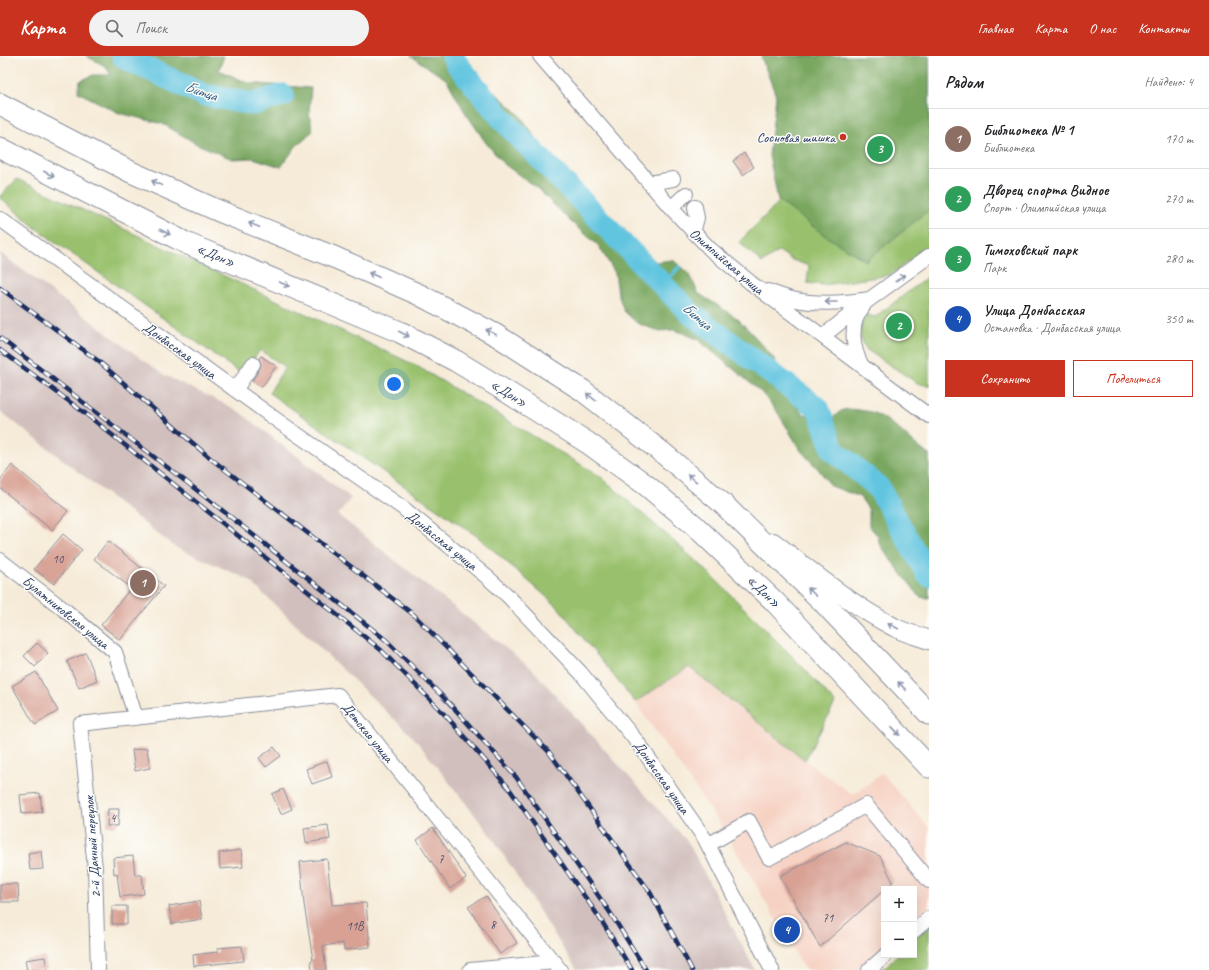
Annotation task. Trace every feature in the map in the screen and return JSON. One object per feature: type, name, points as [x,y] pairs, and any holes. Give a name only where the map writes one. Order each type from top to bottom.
[{"type":"highway","points":[[0,104],[32,122],[146,178],[219,211],[336,258],[420,295],[496,335],[582,390],[664,454],[722,503],[824,603],[929,714]]},
{"type":"highway","name":"«Дон»","points":[[7,152],[188,244],[400,332],[456,361],[588,443],[646,485],[694,525],[763,590],[929,767]]},
{"type":"main road","points":[[722,503],[817,577],[858,605],[895,628],[929,640]]},
{"type":"street","name":"Олимпийская улица","points":[[540,56],[670,208],[710,249],[757,288],[929,416]]},
{"type":"street","points":[[649,183],[672,179]]},
{"type":"street","points":[[670,208],[686,194]]},
{"type":"street","points":[[692,232],[697,218],[695,207]]},
{"type":"street","name":"Донбасская улица","points":[[0,219],[235,390],[403,508],[508,596],[580,672],[638,742],[708,845],[772,970]]},
{"type":"street","points":[[823,336],[870,299],[929,256]]},
{"type":"street","points":[[757,288],[800,300],[850,302],[870,299]]},
{"type":"street","points":[[862,366],[856,352],[853,331],[856,317],[870,299]]},
{"type":"street","points":[[235,390],[253,364]]},
{"type":"street","name":"Булатниковская улица","points":[[0,560],[66,611],[115,652],[136,718]]},
{"type":"street","name":"Детская улица","points":[[80,724],[338,695],[558,966]]},
{"type":"street","name":"2-й Дачный переулок","points":[[80,724],[95,868],[98,970]]},
{"type":"street","points":[[708,845],[720,836],[749,821],[769,858],[866,805],[929,881]]},
{"type":"street","points":[[917,928],[929,918]]},
{"type":"street","points":[[869,970],[883,958]]},
{"type":"street","points":[[470,970],[558,966]]},
{"type":"shaded area","points":[[0,253],[162,374],[237,410],[351,498],[338,515],[532,669],[688,842],[755,970],[577,970],[492,837],[415,739],[249,580],[175,547],[0,411]]},
{"type":"shaded area","points":[[689,667],[805,760],[853,795],[882,773],[929,828],[929,906],[917,917],[917,886],[881,886],[881,951],[859,970],[805,970],[721,825],[635,702]]},
{"type":"green space","points":[[86,56],[224,56],[219,70],[248,83],[311,88],[309,113],[313,131],[297,145],[281,167],[253,158],[232,159],[197,144],[163,124],[119,113],[78,92],[80,81],[93,75],[111,75],[105,66]]},
{"type":"green space","points":[[411,56],[462,56],[482,81],[519,114],[542,146],[578,186],[606,211],[655,262],[673,260],[690,275],[698,293],[737,318],[760,342],[775,360],[782,380],[803,414],[831,420],[840,411],[846,409],[872,412],[896,427],[929,455],[929,598],[920,597],[879,543],[878,536],[869,526],[869,510],[860,497],[831,486],[819,470],[801,451],[778,413],[761,392],[697,339],[675,330],[658,331],[637,323],[624,311],[618,294],[615,273],[598,245],[571,222],[538,189],[504,164],[486,143],[463,109],[447,80]]},
{"type":"green space","points":[[761,56],[929,56],[929,210],[866,261],[824,235],[778,200],[769,155],[776,96]]},
{"type":"green space","points":[[924,56],[929,56],[929,245],[891,275],[824,285],[807,283],[809,266],[792,260],[779,251],[762,263],[739,242]]},
{"type":"green space","points":[[17,179],[415,365],[600,476],[704,568],[801,665],[835,703],[805,760],[689,667],[635,702],[557,606],[478,537],[269,393],[285,367],[260,350],[243,375],[37,229],[0,198],[0,196]]},
{"type":"green space","points":[[929,276],[929,386],[917,383],[867,350],[860,338],[861,324],[866,315],[875,317]]},
{"type":"green space","points":[[929,924],[929,970],[882,970],[894,958],[917,958],[917,936]]},
{"type":"building","points":[[744,153],[754,167],[743,175],[733,161]]},
{"type":"building","points":[[261,356],[276,366],[262,387],[252,381],[260,368],[261,364],[259,358]]},
{"type":"building","points":[[12,465],[68,511],[52,530],[0,488],[0,480]]},
{"type":"building","points":[[63,534],[82,550],[54,584],[34,569]]},
{"type":"building","points":[[108,541],[164,586],[120,640],[101,625],[131,588],[94,559]]},
{"type":"building","points":[[37,643],[48,653],[35,667],[24,656]]},
{"type":"building","points":[[86,653],[97,680],[79,688],[67,661]]},
{"type":"building","points":[[36,672],[58,711],[35,725],[12,686]]},
{"type":"building","points":[[274,747],[281,756],[266,767],[259,758]]},
{"type":"building","points":[[147,748],[150,768],[135,771],[132,750]]},
{"type":"building","points":[[327,761],[332,777],[312,784],[306,769]]},
{"type":"building","points":[[283,789],[292,809],[281,814],[272,794]]},
{"type":"building","points":[[40,793],[42,812],[22,814],[20,795]]},
{"type":"building","points":[[108,809],[119,809],[118,826],[107,826]]},
{"type":"building","points":[[328,825],[330,839],[306,843],[304,828]]},
{"type":"building","points":[[433,828],[466,878],[450,889],[417,840]]},
{"type":"building","points":[[846,842],[880,856],[893,882],[889,886],[881,886],[881,893],[820,947],[780,876]]},
{"type":"building","points":[[241,850],[243,867],[220,869],[219,853]]},
{"type":"building","points":[[41,851],[43,869],[30,870],[28,853]]},
{"type":"building","points":[[133,856],[135,875],[142,875],[144,894],[120,897],[117,873],[114,874],[113,858]]},
{"type":"building","points":[[327,859],[332,905],[366,903],[370,947],[344,950],[343,943],[323,946],[326,970],[312,970],[311,960],[313,960],[304,904],[300,862]]},
{"type":"building","points":[[0,884],[18,884],[19,902],[0,902]]},
{"type":"building","points":[[486,896],[517,943],[500,954],[468,907]]},
{"type":"building","points":[[199,901],[202,919],[172,924],[169,906]]},
{"type":"building","points":[[112,906],[127,906],[127,924],[112,924]]},
{"type":"building","points":[[242,946],[244,961],[194,966],[193,955],[218,952],[218,948]]},
{"type":"building","points":[[45,957],[47,970],[27,970],[25,960]]},
{"type":"waterway","name":"Битца","points":[[123,56],[204,95],[253,104],[283,95]]},
{"type":"waterway","name":"Битца","points":[[453,56],[457,64],[504,121],[690,313],[818,408],[833,450],[878,487],[929,575]]},
{"type":"waterway","points":[[663,285],[679,267]]},
{"type":"railway","points":[[0,288],[97,360],[210,458],[414,615],[549,752],[650,892],[692,970]]},
{"type":"railway","points":[[0,338],[189,484],[386,640],[453,707],[516,777],[611,914],[646,970]]},
{"type":"railway","points":[[0,350],[86,414],[381,650],[447,717],[508,787],[599,917],[632,970]]},
{"type":"place","name":"Сосновая шишка","points":[[843,137]]},
{"type":"place","name":"Тимоховский парк","points":[[880,149]]},
{"type":"place","name":"Дворец спорта Видное","points":[[899,326]]},
{"type":"place","name":"Библиотека № 1","points":[[143,583]]},
{"type":"place","name":"Улица Донбасская","points":[[787,930]]}]
